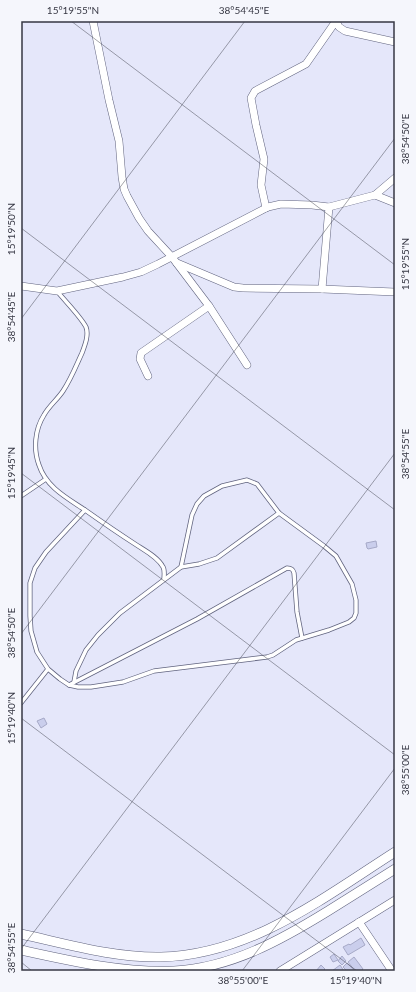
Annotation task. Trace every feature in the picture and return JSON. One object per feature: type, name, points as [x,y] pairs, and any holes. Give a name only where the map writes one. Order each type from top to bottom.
[{"type":"main road","points":[[21,934],[91,950],[127,955],[159,957],[207,952],[246,940],[277,925],[395,852]]},
{"type":"main road","points":[[21,950],[78,962],[140,970],[175,970],[201,967],[235,959],[257,951],[291,934],[395,869]]},
{"type":"street","points":[[93,21],[119,141],[124,190],[148,231],[174,260],[209,306],[247,365]]},
{"type":"street","points":[[266,208],[261,184],[264,160],[251,98],[252,94],[306,64],[336,21],[339,27],[344,31],[395,42]]},
{"type":"street","points":[[21,286],[57,291],[124,278],[174,260],[266,208],[281,204],[329,207],[375,195],[395,178]]},
{"type":"street","points":[[375,195],[395,203]]},
{"type":"street","points":[[322,289],[329,207]]},
{"type":"street","points":[[174,260],[234,286],[243,288],[395,292]]},
{"type":"street","points":[[148,376],[140,359],[141,353],[209,306]]},
{"type":"street","points":[[280,971],[395,900]]},
{"type":"street","points":[[359,922],[392,971]]},
{"type":"lane","points":[[57,291],[83,322],[86,328],[87,336],[84,349],[70,381],[44,415],[39,427],[36,442],[36,454],[39,466],[46,479],[56,490],[146,551],[158,561],[164,568],[164,579]]},
{"type":"lane","points":[[21,496],[46,479]]},
{"type":"lane","points":[[85,510],[46,552],[35,568],[30,583],[31,631],[37,652],[48,669],[69,685],[91,687],[122,682],[154,671],[267,658],[302,638],[330,630],[349,622],[356,614],[356,600],[352,584],[336,556],[279,514],[257,484],[252,481],[247,480],[222,486],[204,496],[197,504],[192,515],[181,567]]},
{"type":"lane","points":[[74,682],[76,671],[86,650],[98,635],[120,613],[181,567],[199,564],[217,558],[279,514]]},
{"type":"lane","points":[[69,685],[197,619],[287,568],[293,569],[294,573],[297,612],[302,638]]},
{"type":"lane","points":[[21,704],[48,669]]},
{"type":"building","points":[[376,541],[377,547],[367,548],[366,543]]},
{"type":"building","points":[[44,718],[47,724],[41,728],[37,721]]},
{"type":"building","points":[[361,938],[365,945],[348,955],[343,947],[349,944],[350,945]]},
{"type":"building","points":[[334,954],[338,960],[333,962],[330,957]]},
{"type":"building","points":[[342,956],[346,961],[342,965],[338,961]]},
{"type":"building","points":[[354,957],[363,969],[361,971],[355,971],[348,962]]},
{"type":"building","points":[[347,963],[354,970],[353,971],[347,971],[343,967]]},
{"type":"building","points":[[321,965],[325,969],[323,971],[316,971]]},
{"type":"building","points":[[340,965],[344,971],[332,971]]}]
